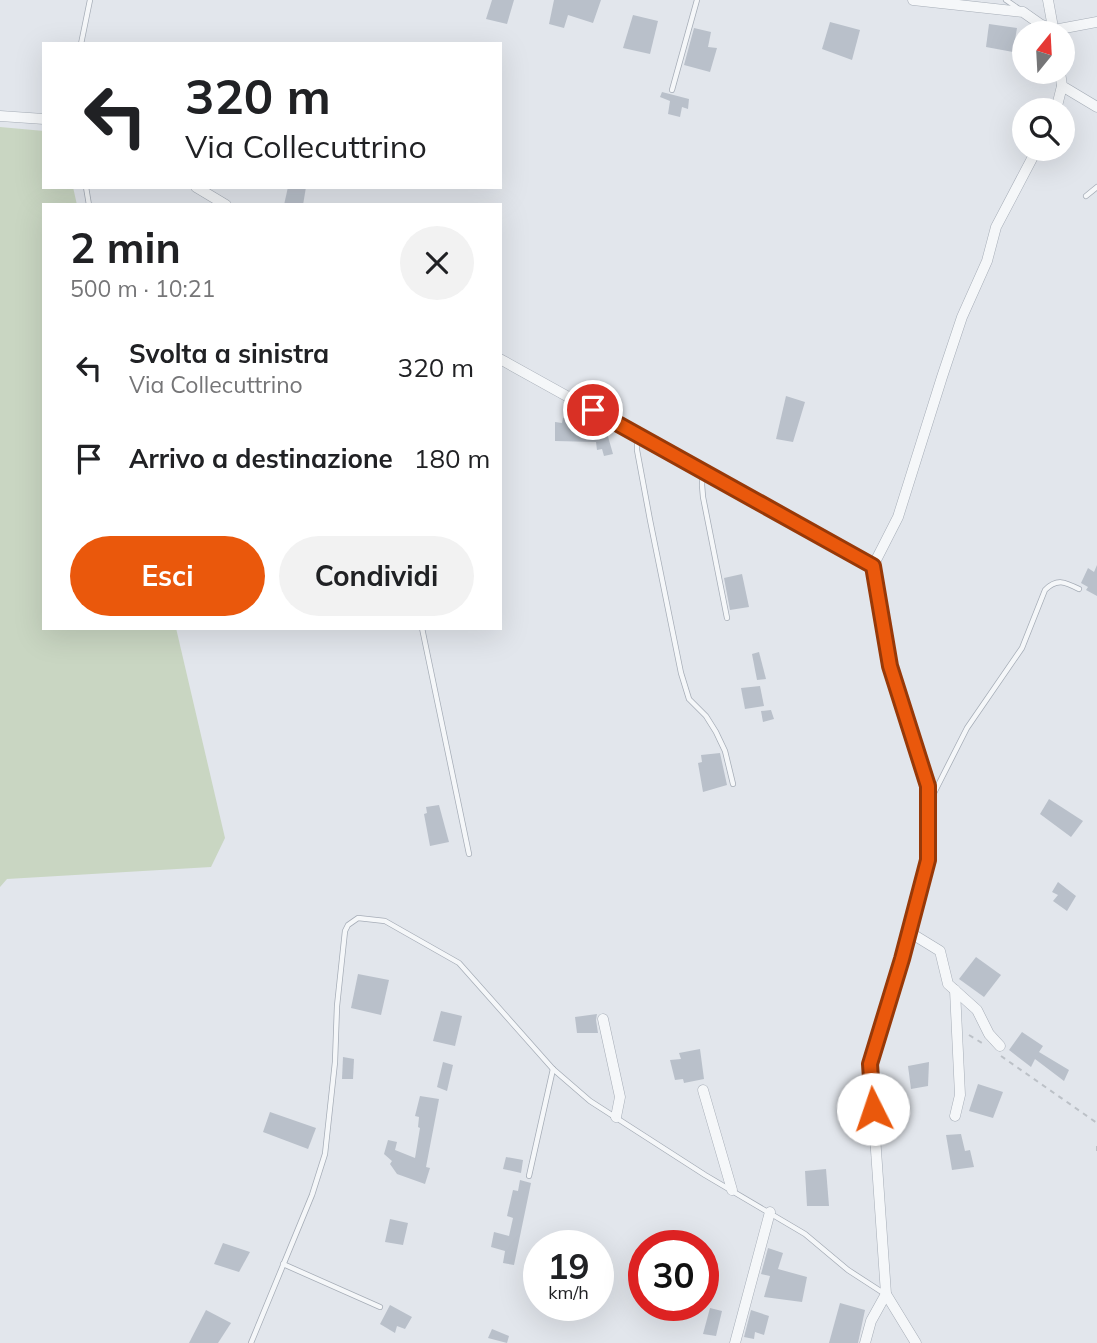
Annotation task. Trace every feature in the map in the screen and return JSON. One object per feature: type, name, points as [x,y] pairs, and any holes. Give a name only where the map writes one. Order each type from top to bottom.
[{"type":"street","points":[[913,0],[1023,12],[1036,21]]},
{"type":"street","points":[[1048,0],[1052,21]]},
{"type":"street","points":[[1075,27],[1097,22]]},
{"type":"street","points":[[1059,98],[1062,86],[1097,107]]},
{"type":"street","points":[[0,116],[42,119]]},
{"type":"street","points":[[916,1343],[886,1294],[870,1064],[928,860],[928,786],[890,666],[873,566],[898,517],[962,317],[987,261],[996,227],[1031,161]]},
{"type":"street","points":[[198,189],[223,203]]},
{"type":"street","points":[[502,360],[873,566]]},
{"type":"street","points":[[909,932],[940,951],[948,984],[977,1010],[997,1051]]},
{"type":"street","points":[[955,990],[960,1095],[955,1116]]},
{"type":"street","points":[[603,1019],[620,1097],[616,1117]]},
{"type":"street","points":[[703,1090],[732,1190]]},
{"type":"street","points":[[735,1343],[770,1212]]},
{"type":"street","points":[[865,1343],[871,1321],[886,1294]]},
{"type":"lane","points":[[81,42],[90,0]]},
{"type":"lane","points":[[673,90],[697,0]]},
{"type":"lane","points":[[1006,0],[1023,12]]},
{"type":"lane","points":[[1086,196],[1097,187]]},
{"type":"lane","points":[[637,434],[648,508],[681,673],[689,699],[706,716],[716,732],[733,784]]},
{"type":"lane","points":[[703,471],[703,497],[727,618]]},
{"type":"lane","points":[[928,806],[967,728],[1022,648],[1045,590],[1052,583],[1060,581],[1079,589]]},
{"type":"lane","points":[[422,630],[469,854]]},
{"type":"lane","points":[[251,1343],[312,1195],[325,1154],[345,930],[358,918],[385,921],[459,963],[553,1069],[590,1101],[805,1234],[848,1270],[886,1294]]},
{"type":"lane","points":[[529,1176],[553,1069]]},
{"type":"lane","points":[[283,1264],[380,1307]]},
{"type":"path","points":[[957,1026],[997,1051],[1097,1123]]},
{"type":"path","points":[[1097,1146],[1097,1156]]},
{"type":"green space","points":[[0,127],[42,131],[42,189],[73,189],[77,203],[42,203],[42,630],[176,630],[225,838],[211,867],[7,879],[0,887]]},
{"type":"building","points":[[492,0],[514,0],[507,24],[486,19]]},
{"type":"building","points":[[554,0],[601,0],[593,23],[568,15],[564,28],[549,24]]},
{"type":"building","points":[[633,15],[658,21],[650,54],[623,48]]},
{"type":"building","points":[[830,22],[860,30],[852,60],[822,49]]},
{"type":"building","points":[[989,24],[1012,27],[1012,52],[986,47]]},
{"type":"building","points":[[694,28],[711,32],[708,47],[717,48],[710,72],[684,65]]},
{"type":"building","points":[[662,92],[689,99],[688,109],[682,107],[680,117],[668,114],[670,101],[660,97]]},
{"type":"building","points":[[288,189],[306,189],[303,203],[284,203]]},
{"type":"building","points":[[786,396],[805,402],[793,442],[776,439]]},
{"type":"building","points":[[563,418],[585,421],[585,435],[607,433],[613,454],[604,456],[602,449],[597,450],[596,442],[555,441],[555,422],[562,423]]},
{"type":"building","points":[[1097,565],[1097,596],[1086,590],[1088,587],[1081,583],[1088,568],[1094,572]]},
{"type":"building","points":[[742,574],[749,607],[730,610],[724,578]]},
{"type":"building","points":[[759,652],[766,679],[757,680],[752,654]]},
{"type":"building","points":[[760,686],[764,706],[745,709],[741,688]]},
{"type":"building","points":[[771,710],[774,719],[763,722],[761,711]]},
{"type":"building","points":[[720,753],[727,785],[703,792],[698,763],[702,762],[701,755]]},
{"type":"building","points":[[1049,799],[1083,821],[1071,837],[1040,814]]},
{"type":"building","points":[[439,805],[449,842],[430,846],[424,814],[427,813],[426,807]]},
{"type":"building","points":[[1058,882],[1076,896],[1067,911],[1053,901],[1058,895],[1052,892]]},
{"type":"building","points":[[976,957],[1001,975],[984,997],[959,979]]},
{"type":"building","points":[[358,974],[389,980],[381,1015],[351,1008]]},
{"type":"building","points":[[441,1011],[462,1016],[455,1046],[433,1041]]},
{"type":"building","points":[[597,1014],[598,1033],[577,1033],[575,1017]]},
{"type":"building","points":[[1022,1032],[1043,1046],[1039,1052],[1069,1070],[1064,1081],[1035,1059],[1031,1067],[1009,1050]]},
{"type":"building","points":[[700,1049],[704,1079],[684,1083],[683,1079],[675,1080],[670,1060],[681,1059],[679,1053]]},
{"type":"building","points":[[343,1057],[354,1059],[353,1079],[342,1079]]},
{"type":"building","points":[[443,1062],[453,1065],[447,1091],[437,1087]]},
{"type":"building","points":[[929,1062],[928,1086],[911,1089],[908,1066]]},
{"type":"building","points":[[978,1084],[1003,1092],[993,1118],[969,1111]]},
{"type":"building","points":[[420,1096],[439,1099],[426,1167],[430,1168],[425,1184],[397,1174],[390,1164],[392,1161],[384,1154],[388,1140],[397,1142],[395,1150],[415,1158],[420,1128],[419,1117],[415,1116]]},
{"type":"building","points":[[270,1112],[316,1128],[308,1149],[263,1132]]},
{"type":"building","points":[[961,1134],[965,1151],[970,1150],[974,1167],[952,1170],[946,1135]]},
{"type":"building","points":[[506,1157],[523,1160],[521,1173],[503,1169]]},
{"type":"building","points":[[826,1169],[829,1206],[807,1206],[805,1171]]},
{"type":"building","points":[[520,1180],[531,1183],[514,1265],[503,1263],[505,1251],[491,1247],[494,1232],[509,1236],[513,1218],[507,1216],[513,1190],[518,1191]]},
{"type":"building","points":[[390,1219],[408,1223],[403,1245],[385,1242]]},
{"type":"building","points":[[223,1243],[250,1252],[239,1272],[214,1264]]},
{"type":"building","points":[[768,1248],[783,1253],[778,1269],[807,1277],[802,1302],[764,1297],[770,1276],[761,1274]]},
{"type":"building","points":[[840,1303],[865,1310],[858,1343],[829,1343]]},
{"type":"building","points":[[390,1305],[412,1317],[405,1329],[397,1326],[395,1333],[380,1324]]},
{"type":"building","points":[[206,1310],[231,1323],[218,1343],[189,1343]]},
{"type":"building","points":[[719,1310],[722,1311],[716,1336],[703,1334],[706,1321],[719,1321]]},
{"type":"building","points":[[751,1310],[769,1316],[764,1335],[755,1332],[754,1339],[744,1337]]},
{"type":"building","points":[[492,1329],[509,1336],[507,1343],[488,1338]]},
{"type":"route","points":[[593,410],[873,566],[890,666],[928,786],[928,860],[870,1064],[873,1109]]}]
